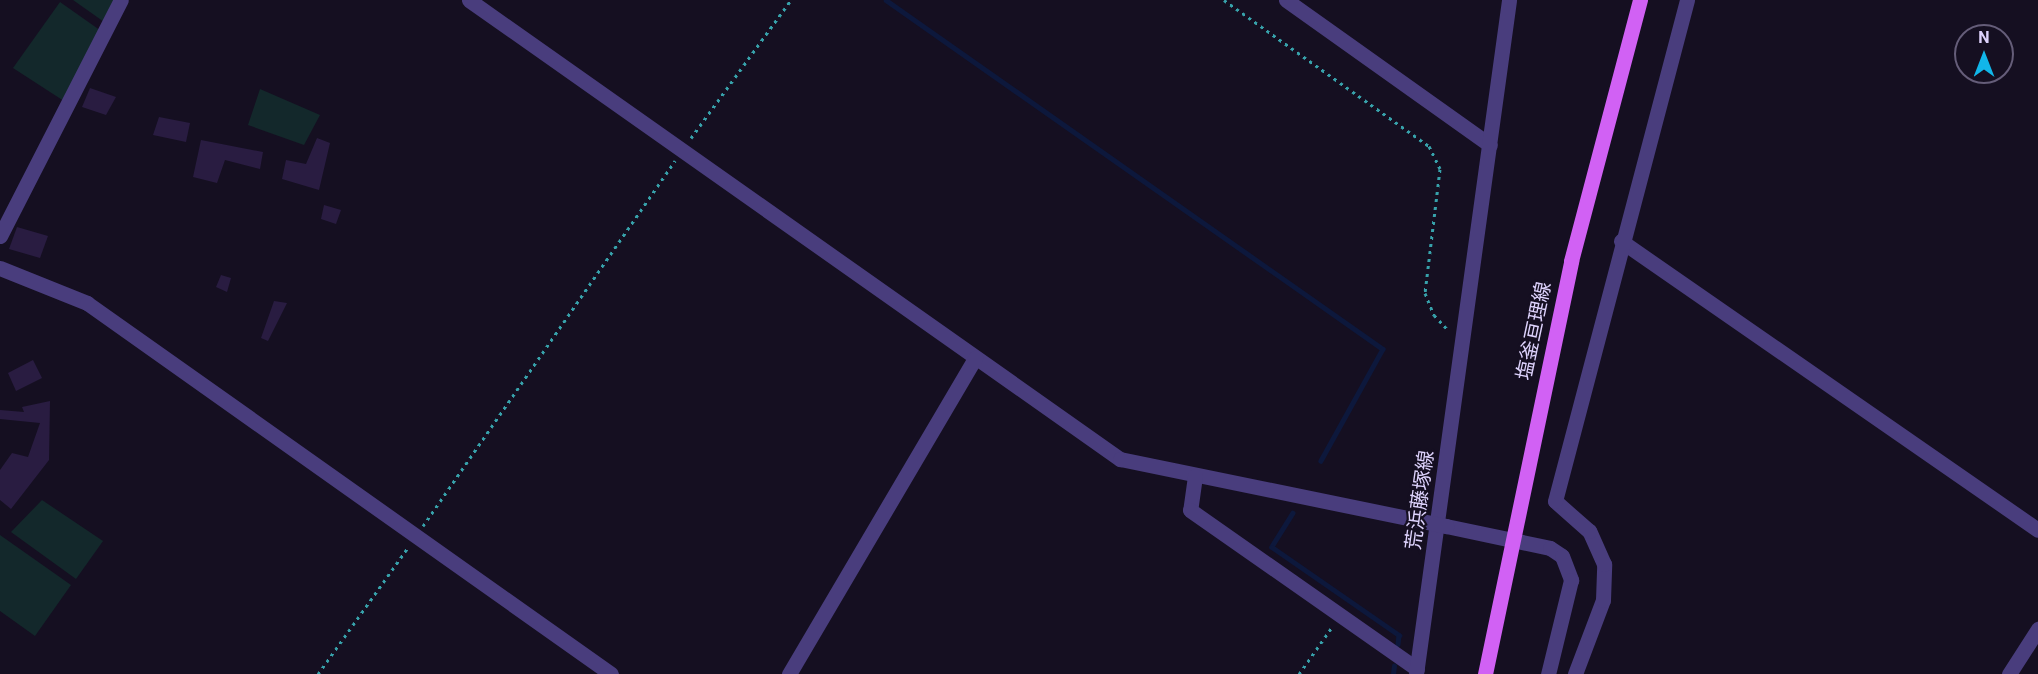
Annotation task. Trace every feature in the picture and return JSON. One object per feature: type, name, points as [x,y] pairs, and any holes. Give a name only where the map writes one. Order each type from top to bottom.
[{"type":"main road","name":"塩釜亘理線","points":[[1485,674],[1510,540],[1571,261],[1640,0]]},
{"type":"street","points":[[0,236],[121,0]]},
{"type":"street","points":[[469,0],[1120,459],[1550,548],[1571,569],[1548,674]]},
{"type":"street","points":[[1286,0],[1490,145],[1509,0]]},
{"type":"street","points":[[1575,674],[1603,600],[1604,564],[1589,531],[1555,501],[1621,242],[1687,0]]},
{"type":"street","name":"荒浜藤塚線","points":[[1417,671],[1490,145]]},
{"type":"street","points":[[1621,242],[2038,530]]},
{"type":"street","points":[[0,268],[87,303],[611,674]]},
{"type":"street","points":[[789,674],[975,358]]},
{"type":"street","points":[[1195,476],[1190,510],[1417,671]]},
{"type":"street","points":[[2009,674],[2038,629]]},
{"type":"path","points":[[318,674],[683,149],[791,0]]},
{"type":"path","points":[[1224,0],[1429,146],[1440,170],[1425,293],[1447,330],[1464,335]]},
{"type":"path","points":[[1299,674],[1340,616]]},
{"type":"green space","points":[[73,0],[120,0],[107,24]]},
{"type":"green space","points":[[60,2],[104,33],[67,103],[13,68]]},
{"type":"green space","points":[[260,89],[320,115],[304,145],[248,125]]},
{"type":"green space","points":[[42,500],[103,541],[76,579],[11,532]]},
{"type":"green space","points":[[0,535],[71,585],[35,636],[0,611]]},
{"type":"building","points":[[90,88],[116,97],[106,115],[82,107]]},
{"type":"building","points":[[159,117],[190,123],[186,142],[153,135]]},
{"type":"building","points":[[317,138],[330,143],[319,190],[282,179],[286,160],[306,164]]},
{"type":"building","points":[[201,140],[263,152],[260,169],[225,160],[217,183],[193,177]]},
{"type":"building","points":[[324,205],[341,210],[336,224],[321,219]]},
{"type":"building","points":[[17,227],[48,236],[40,258],[9,249]]},
{"type":"building","points":[[221,275],[231,278],[227,292],[216,287]]},
{"type":"building","points":[[274,301],[287,303],[268,341],[261,338]]},
{"type":"building","points":[[33,360],[42,378],[16,391],[8,373]]},
{"type":"building","points":[[50,401],[49,460],[11,509],[0,500],[0,470],[12,453],[28,457],[40,423],[0,419],[0,410],[24,412],[22,407]]},
{"type":"waterway","points":[[886,0],[1383,349],[1321,461]]},
{"type":"waterway","points":[[1293,513],[1272,547],[1399,635],[1398,644]]},
{"type":"waterway","points":[[1393,674],[1394,666]]}]
